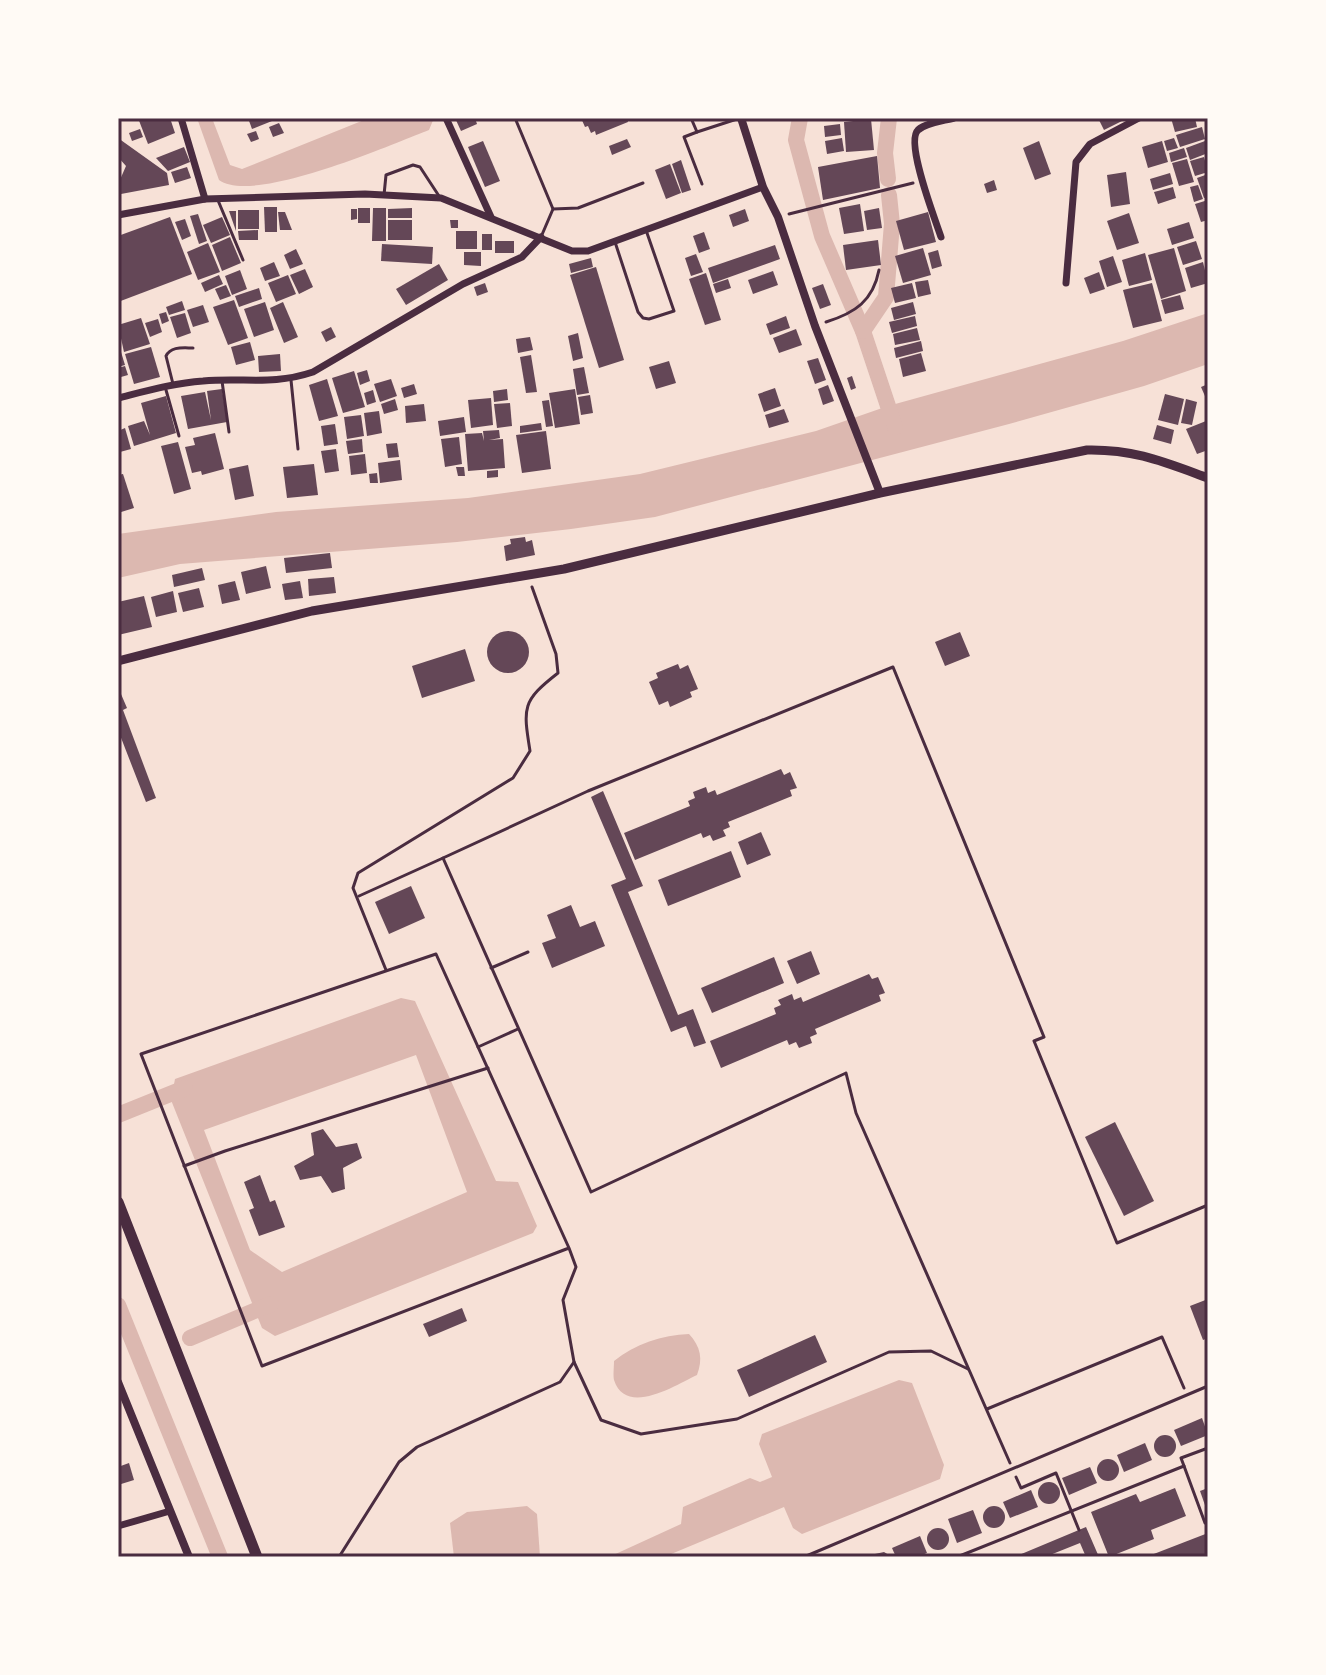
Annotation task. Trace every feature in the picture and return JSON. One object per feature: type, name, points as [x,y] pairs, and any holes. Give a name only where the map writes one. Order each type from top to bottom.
[{"type":"main road","points":[[118,661],[312,611],[528,575],[880,493],[1087,450],[1118,449],[1208,478]]},
{"type":"main road","points":[[118,1202],[257,1557]]},
{"type":"street","points":[[181,118],[205,199]]},
{"type":"street","points":[[446,118],[491,217]]},
{"type":"street","points":[[740,118],[763,187],[778,217],[840,392],[880,493]]},
{"type":"street","points":[[941,237],[913,140],[916,132],[923,127],[954,118]]},
{"type":"street","points":[[1066,283],[1076,162],[1090,144],[1139,118]]},
{"type":"street","points":[[118,215],[217,198],[384,195],[441,198],[572,251],[588,251],[763,187]]},
{"type":"street","points":[[118,398],[169,385],[222,381],[272,382],[291,380],[313,372],[463,284],[522,257],[541,237]]},
{"type":"street","points":[[118,1382],[189,1557]]},
{"type":"street","points":[[118,1526],[170,1511]]},
{"type":"lane","points":[[515,118],[553,209],[541,237]]},
{"type":"lane","points":[[691,118],[697,132]]},
{"type":"lane","points":[[702,184],[684,137],[740,118]]},
{"type":"lane","points":[[384,195],[386,175],[413,165],[420,167],[441,198]]},
{"type":"lane","points":[[553,209],[578,208],[643,183]]},
{"type":"lane","points":[[217,198],[243,260]]},
{"type":"lane","points":[[614,241],[638,312],[643,318],[674,311],[646,229]]},
{"type":"lane","points":[[179,436],[166,356],[171,349],[193,348]]},
{"type":"lane","points":[[291,380],[298,449]]},
{"type":"lane","points":[[222,381],[229,432]]},
{"type":"lane","points":[[804,1557],[1208,1386]]},
{"type":"path","points":[[784,215],[923,180]]},
{"type":"path","points":[[830,321],[851,313],[867,301],[876,285],[879,270]]},
{"type":"path","points":[[387,971],[353,888],[358,873],[513,778],[530,751],[524,715],[534,692],[558,673],[556,654],[528,575]]},
{"type":"path","points":[[357,897],[588,791],[893,667],[1044,1037],[1034,1041],[1117,1243],[1208,1205]]},
{"type":"path","points":[[443,858],[591,1192],[846,1073],[856,1113],[1021,1488],[1056,1473],[1079,1530]]},
{"type":"path","points":[[491,968],[528,952]]},
{"type":"path","points":[[569,1248],[262,1366],[141,1054],[436,954],[569,1248],[576,1267],[563,1300],[574,1362],[601,1420],[641,1434],[737,1419],[889,1352],[931,1351],[968,1369]]},
{"type":"path","points":[[478,1047],[518,1029]]},
{"type":"path","points":[[184,1166],[488,1068]]},
{"type":"path","points":[[986,1410],[1162,1337],[1187,1395]]},
{"type":"path","points":[[339,1557],[399,1462],[417,1447],[560,1382],[574,1362]]},
{"type":"path","points":[[1205,1523],[1181,1458],[1208,1448]]},
{"type":"path","points":[[957,1557],[1184,1466]]},
{"type":"shaded area","points":[[197,118],[212,118],[230,165],[242,169],[369,118],[434,118],[429,130],[322,170],[261,185],[236,186],[219,180]]},
{"type":"shaded area","points":[[1208,313],[1208,364],[1144,386],[1009,424],[655,517],[457,542],[180,564],[118,578],[118,534],[276,512],[468,498],[640,474],[816,431],[888,406],[1123,341]]},
{"type":"shaded area","points":[[401,998],[415,1001],[496,1181],[518,1182],[537,1226],[533,1233],[275,1336],[262,1328],[171,1100],[175,1079]],"holes":[[[416,1055],[467,1192],[282,1272],[250,1250],[204,1130]]]},
{"type":"shaded area","points":[[689,1334],[700,1353],[697,1375],[652,1395],[629,1396],[620,1391],[614,1380],[614,1361],[649,1342]]},
{"type":"shaded area","points":[[899,1380],[912,1383],[944,1465],[940,1479],[802,1534],[793,1528],[784,1507],[664,1557],[609,1557],[681,1524],[683,1507],[750,1478],[760,1482],[772,1477],[759,1444],[762,1434]]},
{"type":"shaded area","points":[[527,1506],[537,1514],[540,1557],[454,1557],[450,1523],[467,1512]]},
{"type":"building","points":[[138,118],[170,118],[175,133],[148,144]]},
{"type":"building","points":[[248,118],[271,118],[272,121],[252,129]]},
{"type":"building","points":[[455,118],[475,118],[477,124],[461,131]]},
{"type":"building","points":[[581,118],[627,118],[628,122],[596,135],[595,131],[591,133],[588,126],[585,127]]},
{"type":"building","points":[[1098,118],[1128,118],[1104,130]]},
{"type":"building","points":[[1171,118],[1195,118],[1197,127],[1175,132]]},
{"type":"building","points":[[871,119],[874,150],[846,152],[844,122]]},
{"type":"building","points":[[279,123],[284,133],[273,137],[269,127]]},
{"type":"building","points":[[840,124],[841,135],[825,137],[824,126]]},
{"type":"building","points":[[1202,127],[1205,139],[1180,147],[1176,135]]},
{"type":"building","points":[[140,129],[143,137],[132,141],[129,133]]},
{"type":"building","points":[[256,131],[259,139],[251,142],[247,134]]},
{"type":"building","points":[[118,138],[167,173],[169,185],[121,194],[119,182],[126,166],[118,157]]},
{"type":"building","points":[[842,138],[844,151],[827,154],[825,141]]},
{"type":"building","points":[[1174,138],[1178,148],[1167,151],[1164,141]]},
{"type":"building","points":[[627,139],[631,147],[612,155],[609,146]]},
{"type":"building","points":[[483,141],[500,181],[485,187],[468,147]]},
{"type":"building","points":[[1039,141],[1051,174],[1035,180],[1023,148]]},
{"type":"building","points":[[1162,141],[1168,162],[1148,168],[1142,147]]},
{"type":"building","points":[[1205,141],[1208,153],[1190,160],[1186,148]]},
{"type":"building","points":[[184,147],[190,162],[168,171],[156,158]]},
{"type":"building","points":[[1184,148],[1187,157],[1171,162],[1169,153]]},
{"type":"building","points":[[877,156],[880,188],[823,200],[818,167]]},
{"type":"building","points":[[1204,157],[1208,172],[1195,176],[1190,161]]},
{"type":"building","points":[[1187,159],[1194,182],[1179,186],[1172,163]]},
{"type":"building","points":[[681,160],[691,190],[682,193],[672,164]]},
{"type":"building","points":[[670,164],[681,193],[666,199],[655,170]]},
{"type":"building","points":[[187,167],[191,178],[175,183],[171,172]]},
{"type":"building","points":[[1126,172],[1130,204],[1111,207],[1107,175]]},
{"type":"building","points":[[1170,173],[1173,184],[1153,190],[1150,179]]},
{"type":"building","points":[[1208,174],[1208,197],[1204,198],[1197,178]]},
{"type":"building","points":[[994,180],[997,190],[987,193],[984,184]]},
{"type":"building","points":[[1198,185],[1203,199],[1194,202],[1190,187]]},
{"type":"building","points":[[1173,187],[1176,198],[1158,204],[1154,192]]},
{"type":"building","points":[[1208,200],[1208,220],[1201,222],[1195,204]]},
{"type":"building","points":[[860,204],[864,231],[844,234],[839,208]]},
{"type":"building","points":[[264,207],[277,207],[277,232],[265,232]]},
{"type":"building","points":[[358,208],[370,208],[370,223],[358,223]]},
{"type":"building","points":[[373,208],[386,208],[386,241],[372,241]]},
{"type":"building","points":[[412,208],[412,218],[388,218],[388,209]]},
{"type":"building","points":[[879,208],[882,228],[867,230],[864,211]]},
{"type":"building","points":[[351,209],[357,209],[357,219],[351,220]]},
{"type":"building","points":[[745,209],[749,221],[733,227],[729,215]]},
{"type":"building","points":[[238,210],[259,210],[259,229],[238,229]]},
{"type":"building","points":[[229,211],[236,211],[236,231]]},
{"type":"building","points":[[278,212],[285,212],[292,230],[280,230]]},
{"type":"building","points":[[928,212],[936,242],[904,250],[896,221]]},
{"type":"building","points":[[1129,213],[1139,243],[1117,250],[1107,221]]},
{"type":"building","points":[[198,214],[207,241],[199,244],[190,216]]},
{"type":"building","points":[[170,217],[192,274],[118,302],[118,236]]},
{"type":"building","points":[[222,217],[230,235],[211,243],[203,225]]},
{"type":"building","points":[[185,219],[191,236],[182,240],[175,222]]},
{"type":"building","points":[[388,220],[412,220],[412,240],[388,240]]},
{"type":"building","points":[[450,220],[458,220],[458,228],[451,228]]},
{"type":"building","points":[[1189,222],[1194,238],[1172,245],[1167,229]]},
{"type":"building","points":[[258,230],[258,240],[239,240],[238,231]]},
{"type":"building","points":[[456,231],[477,231],[477,249],[456,249]]},
{"type":"building","points":[[704,232],[710,249],[699,253],[693,236]]},
{"type":"building","points":[[482,234],[492,234],[492,250],[482,250]]},
{"type":"building","points":[[230,237],[241,263],[222,271],[212,245]]},
{"type":"building","points":[[878,240],[881,265],[846,270],[843,245]]},
{"type":"building","points":[[495,241],[514,241],[514,253],[495,253]]},
{"type":"building","points":[[1196,241],[1202,259],[1183,265],[1177,247]]},
{"type":"building","points":[[208,243],[220,272],[198,280],[187,252]]},
{"type":"building","points":[[382,244],[433,247],[432,264],[381,261]]},
{"type":"building","points":[[775,245],[780,259],[713,283],[708,268]]},
{"type":"building","points":[[923,248],[931,275],[903,283],[895,256]]},
{"type":"building","points":[[1174,248],[1186,291],[1161,299],[1148,255]]},
{"type":"building","points":[[296,249],[303,264],[290,269],[284,255]]},
{"type":"building","points":[[938,250],[942,266],[932,269],[928,253]]},
{"type":"building","points":[[464,252],[481,252],[481,266],[464,265]]},
{"type":"building","points":[[1145,253],[1152,280],[1129,286],[1122,260]]},
{"type":"building","points":[[696,254],[703,272],[691,276],[685,258]]},
{"type":"building","points":[[1113,256],[1122,282],[1107,287],[1099,261]]},
{"type":"building","points":[[591,258],[593,267],[571,273],[569,264]]},
{"type":"building","points":[[274,262],[280,276],[265,281],[260,268]]},
{"type":"building","points":[[1203,262],[1208,283],[1191,288],[1185,268]]},
{"type":"building","points":[[439,264],[448,280],[406,305],[396,289]]},
{"type":"building","points":[[596,267],[624,360],[599,368],[570,275]]},
{"type":"building","points":[[305,269],[313,287],[299,294],[290,275]]},
{"type":"building","points":[[240,270],[247,289],[232,295],[225,276]]},
{"type":"building","points":[[773,271],[778,285],[753,294],[748,280]]},
{"type":"building","points":[[1099,272],[1105,289],[1090,294],[1084,278]]},
{"type":"building","points":[[706,273],[721,320],[705,325],[689,279]]},
{"type":"building","points":[[219,275],[223,284],[205,292],[201,283]]},
{"type":"building","points":[[288,275],[296,294],[276,302],[268,283]]},
{"type":"building","points":[[728,279],[731,288],[716,293],[713,284]]},
{"type":"building","points":[[928,280],[931,294],[918,297],[915,282]]},
{"type":"building","points":[[485,283],[488,292],[477,296],[474,287]]},
{"type":"building","points":[[912,283],[916,298],[895,303],[891,288]]},
{"type":"building","points":[[1152,283],[1162,321],[1133,328],[1123,290]]},
{"type":"building","points":[[823,284],[831,305],[820,309],[812,288]]},
{"type":"building","points":[[226,285],[231,296],[220,300],[215,289]]},
{"type":"building","points":[[259,288],[262,299],[239,307],[235,296]]},
{"type":"building","points":[[1180,295],[1184,309],[1165,314],[1161,300]]},
{"type":"building","points":[[234,300],[248,338],[228,345],[213,307]]},
{"type":"building","points":[[182,301],[185,310],[169,315],[166,307]]},
{"type":"building","points":[[265,302],[274,330],[254,337],[244,309]]},
{"type":"building","points":[[283,302],[298,337],[284,343],[270,308]]},
{"type":"building","points":[[913,302],[916,314],[894,320],[891,308]]},
{"type":"building","points":[[203,305],[209,322],[193,327],[187,310]]},
{"type":"building","points":[[166,312],[169,321],[162,324],[159,314]]},
{"type":"building","points":[[185,313],[191,333],[177,338],[170,317]]},
{"type":"building","points":[[786,316],[790,328],[770,335],[766,324]]},
{"type":"building","points":[[915,316],[917,326],[892,333],[889,322]]},
{"type":"building","points":[[141,318],[150,344],[124,352],[118,325]]},
{"type":"building","points":[[158,319],[162,332],[150,337],[145,323]]},
{"type":"building","points":[[331,327],[336,337],[326,342],[321,332]]},
{"type":"building","points":[[917,328],[920,340],[895,345],[893,334]]},
{"type":"building","points":[[796,329],[802,345],[779,353],[773,338]]},
{"type":"building","points":[[578,333],[583,358],[573,361],[568,336]]},
{"type":"building","points":[[530,337],[533,350],[518,353],[516,339]]},
{"type":"building","points":[[921,341],[923,351],[896,358],[894,348]]},
{"type":"building","points":[[250,342],[255,360],[236,365],[231,347]]},
{"type":"building","points":[[151,347],[160,377],[134,384],[125,354]]},
{"type":"building","points":[[121,352],[125,365],[118,367],[118,353]]},
{"type":"building","points":[[921,353],[926,371],[903,377],[899,359]]},
{"type":"building","points":[[280,354],[281,371],[259,372],[258,356]]},
{"type":"building","points":[[531,355],[537,392],[526,393],[520,357]]},
{"type":"building","points":[[818,358],[826,380],[815,384],[807,361]]},
{"type":"building","points":[[669,361],[676,383],[656,389],[649,367]]},
{"type":"building","points":[[125,366],[128,375],[121,377],[118,368]]},
{"type":"building","points":[[584,367],[589,393],[577,395],[573,369]]},
{"type":"building","points":[[367,370],[370,381],[360,385],[357,373]]},
{"type":"building","points":[[354,371],[365,407],[343,413],[332,378]]},
{"type":"building","points":[[852,376],[856,388],[851,390],[847,378]]},
{"type":"building","points":[[327,379],[338,416],[319,421],[309,385]]},
{"type":"building","points":[[391,379],[397,396],[380,402],[374,384]]},
{"type":"building","points":[[414,384],[417,394],[404,398],[401,388]]},
{"type":"building","points":[[1208,384],[1208,403],[1201,387]]},
{"type":"building","points":[[828,385],[834,401],[823,405],[818,389]]},
{"type":"building","points":[[775,388],[781,406],[764,412],[758,394]]},
{"type":"building","points":[[222,389],[227,422],[188,429],[181,396],[205,392],[211,420],[207,391]]},
{"type":"building","points":[[507,389],[508,400],[494,402],[493,391]]},
{"type":"building","points":[[575,389],[580,424],[555,428],[549,393]]},
{"type":"building","points":[[373,390],[376,402],[367,405],[364,393]]},
{"type":"building","points":[[1165,394],[1184,399],[1178,425],[1158,420]]},
{"type":"building","points":[[590,395],[593,413],[581,415],[578,397]]},
{"type":"building","points":[[166,396],[176,433],[134,446],[128,426],[144,421],[150,435],[141,403]]},
{"type":"building","points":[[491,398],[493,425],[471,428],[468,400]]},
{"type":"building","points":[[395,399],[398,410],[384,414],[381,404]]},
{"type":"building","points":[[1186,399],[1197,402],[1192,425],[1181,423]]},
{"type":"building","points":[[549,400],[553,426],[546,427],[542,401]]},
{"type":"building","points":[[510,403],[512,426],[497,428],[494,404]]},
{"type":"building","points":[[424,404],[426,421],[406,423],[405,406]]},
{"type":"building","points":[[784,409],[789,422],[769,428],[765,415]]},
{"type":"building","points":[[379,411],[382,433],[367,436],[364,413]]},
{"type":"building","points":[[361,415],[364,436],[347,439],[344,417]]},
{"type":"building","points":[[464,417],[466,432],[440,436],[438,421]]},
{"type":"building","points":[[1206,421],[1208,450],[1197,454],[1186,429]]},
{"type":"building","points":[[541,423],[542,430],[520,433],[520,426]]},
{"type":"building","points":[[335,424],[338,444],[324,446],[321,426]]},
{"type":"building","points":[[1157,425],[1174,430],[1171,444],[1153,439]]},
{"type":"building","points":[[125,428],[131,449],[120,452],[118,431]]},
{"type":"building","points":[[499,430],[500,438],[489,440],[503,439],[505,468],[468,471],[465,434],[482,433],[484,441],[483,431]]},
{"type":"building","points":[[546,431],[551,469],[522,473],[516,435]]},
{"type":"building","points":[[215,433],[224,469],[202,475],[201,471],[192,473],[185,447],[195,445],[193,438]]},
{"type":"building","points":[[459,437],[462,464],[445,467],[441,439]]},
{"type":"building","points":[[362,439],[363,452],[348,454],[346,441]]},
{"type":"building","points":[[178,442],[191,489],[174,494],[161,446]]},
{"type":"building","points":[[397,443],[399,457],[388,458],[386,444]]},
{"type":"building","points":[[336,449],[339,471],[325,473],[321,451]]},
{"type":"building","points":[[365,454],[367,473],[351,475],[349,456]]},
{"type":"building","points":[[400,460],[402,480],[380,483],[378,463]]},
{"type":"building","points":[[314,464],[318,495],[287,498],[283,467]]},
{"type":"building","points":[[248,465],[254,496],[235,500],[229,469]]},
{"type":"building","points":[[456,467],[464,467],[465,476],[458,476]]},
{"type":"building","points":[[498,470],[498,477],[487,478],[487,471]]},
{"type":"building","points":[[377,473],[378,483],[370,483],[369,474]]},
{"type":"building","points":[[123,474],[134,508],[118,513],[118,475]]},
{"type":"building","points":[[525,537],[526,542],[532,540],[535,555],[506,561],[504,546],[511,544],[510,539]]},
{"type":"building","points":[[330,553],[332,568],[286,573],[284,558]]},
{"type":"building","points":[[266,566],[271,588],[246,594],[241,572]]},
{"type":"building","points":[[202,568],[205,580],[174,587],[172,575]]},
{"type":"building","points":[[334,577],[336,593],[309,596],[308,579]]},
{"type":"building","points":[[235,581],[240,600],[222,604],[218,585]]},
{"type":"building","points":[[300,581],[303,598],[285,600],[282,584]]},
{"type":"building","points":[[199,588],[204,607],[183,612],[178,593]]},
{"type":"building","points":[[173,591],[177,612],[156,617],[151,597]]},
{"type":"building","points":[[144,596],[152,627],[118,635],[118,602]]},
{"type":"building","points":[[508,631],[523,637],[529,652],[523,667],[508,673],[493,667],[487,652],[493,637]]},
{"type":"building","points":[[960,632],[970,656],[945,666],[935,642]]},
{"type":"building","points":[[465,649],[475,681],[422,698],[412,666]]},
{"type":"building","points":[[678,664],[680,669],[688,665],[698,689],[690,692],[692,697],[670,707],[668,701],[659,705],[649,682],[658,678],[656,673]]},
{"type":"building","points":[[118,687],[127,708],[123,710],[156,798],[146,802],[118,730]]},
{"type":"building","points":[[781,769],[784,775],[790,772],[797,788],[790,790],[792,796],[728,822],[730,827],[723,830],[726,836],[713,841],[710,835],[703,838],[701,833],[635,860],[624,833],[690,806],[688,801],[695,798],[693,792],[706,787],[708,793],[715,790],[717,795]]},
{"type":"building","points":[[603,791],[643,886],[628,892],[678,1015],[693,1009],[706,1043],[694,1047],[686,1026],[671,1032],[611,885],[626,879],[591,797]]},
{"type":"building","points":[[761,832],[771,855],[747,865],[738,842]]},
{"type":"building","points":[[731,851],[741,877],[668,906],[658,880]]},
{"type":"building","points":[[411,886],[425,918],[389,934],[375,902]]},
{"type":"building","points":[[571,905],[580,927],[595,921],[605,946],[552,968],[542,943],[556,938],[547,915]]},
{"type":"building","points":[[811,951],[820,974],[797,984],[787,961]]},
{"type":"building","points":[[774,957],[784,983],[712,1013],[701,988]]},
{"type":"building","points":[[869,974],[872,979],[878,977],[885,993],[879,995],[881,1001],[815,1029],[817,1034],[810,1037],[812,1043],[799,1048],[796,1042],[789,1045],[787,1040],[721,1068],[710,1041],[776,1014],[774,1008],[781,1005],[778,1000],[792,994],[794,1000],[801,997],[803,1002]]},
{"type":"building","points":[[1115,1122],[1154,1201],[1124,1216],[1085,1137]]},
{"type":"building","points":[[323,1129],[336,1147],[357,1143],[362,1158],[343,1168],[345,1189],[332,1193],[321,1176],[300,1180],[294,1166],[314,1155],[311,1133]]},
{"type":"building","points":[[260,1175],[270,1202],[275,1200],[285,1227],[259,1236],[249,1210],[254,1208],[244,1182]]},
{"type":"building","points":[[1208,1299],[1208,1338],[1203,1340],[1190,1306]]},
{"type":"building","points":[[462,1308],[467,1321],[429,1337],[423,1324]]},
{"type":"building","points":[[815,1335],[827,1362],[749,1397],[737,1370]]},
{"type":"building","points":[[1202,1418],[1208,1435],[1181,1446],[1174,1430]]},
{"type":"building","points":[[1165,1435],[1173,1438],[1176,1446],[1173,1454],[1165,1457],[1157,1454],[1154,1446],[1157,1438]]},
{"type":"building","points":[[1145,1443],[1152,1460],[1124,1472],[1117,1455]]},
{"type":"building","points":[[1108,1459],[1116,1462],[1119,1470],[1116,1478],[1108,1481],[1100,1478],[1097,1470],[1100,1462]]},
{"type":"building","points":[[129,1463],[134,1480],[118,1485],[118,1467]]},
{"type":"building","points":[[1090,1467],[1097,1483],[1069,1495],[1062,1478]]},
{"type":"building","points":[[1049,1482],[1057,1485],[1060,1493],[1057,1501],[1049,1504],[1041,1501],[1038,1493],[1041,1485]]},
{"type":"building","points":[[1175,1488],[1186,1516],[1151,1530],[1154,1539],[1109,1557],[1091,1512],[1136,1494],[1140,1502]]},
{"type":"building","points":[[1208,1488],[1208,1507],[1206,1508],[1200,1491]]},
{"type":"building","points":[[1031,1490],[1038,1507],[1010,1518],[1003,1502]]},
{"type":"building","points":[[994,1506],[1002,1509],[1005,1517],[1002,1525],[994,1528],[986,1525],[983,1517],[986,1509]]},
{"type":"building","points":[[973,1510],[982,1533],[957,1543],[948,1519]]},
{"type":"building","points":[[1086,1527],[1099,1557],[1086,1557],[1080,1543],[1045,1557],[1014,1557]]},
{"type":"building","points":[[938,1528],[946,1531],[949,1539],[946,1547],[938,1550],[930,1547],[927,1539],[930,1531]]},
{"type":"building","points":[[1208,1533],[1208,1557],[1146,1557]]},
{"type":"building","points":[[920,1536],[927,1553],[917,1557],[896,1557],[892,1548]]},
{"type":"building","points":[[884,1552],[892,1557],[872,1557],[875,1554]]},
{"type":"waterway","points":[[800,118],[796,140],[822,236],[863,331],[895,427]]},
{"type":"waterway","points":[[888,179],[885,153],[889,118]]},
{"type":"waterway","points":[[863,331],[886,297],[892,224],[889,195]]},
{"type":"waterway","points":[[118,1115],[185,1088]]},
{"type":"waterway","points":[[190,1338],[271,1304]]},
{"type":"waterway","points":[[118,1305],[220,1557]]}]
